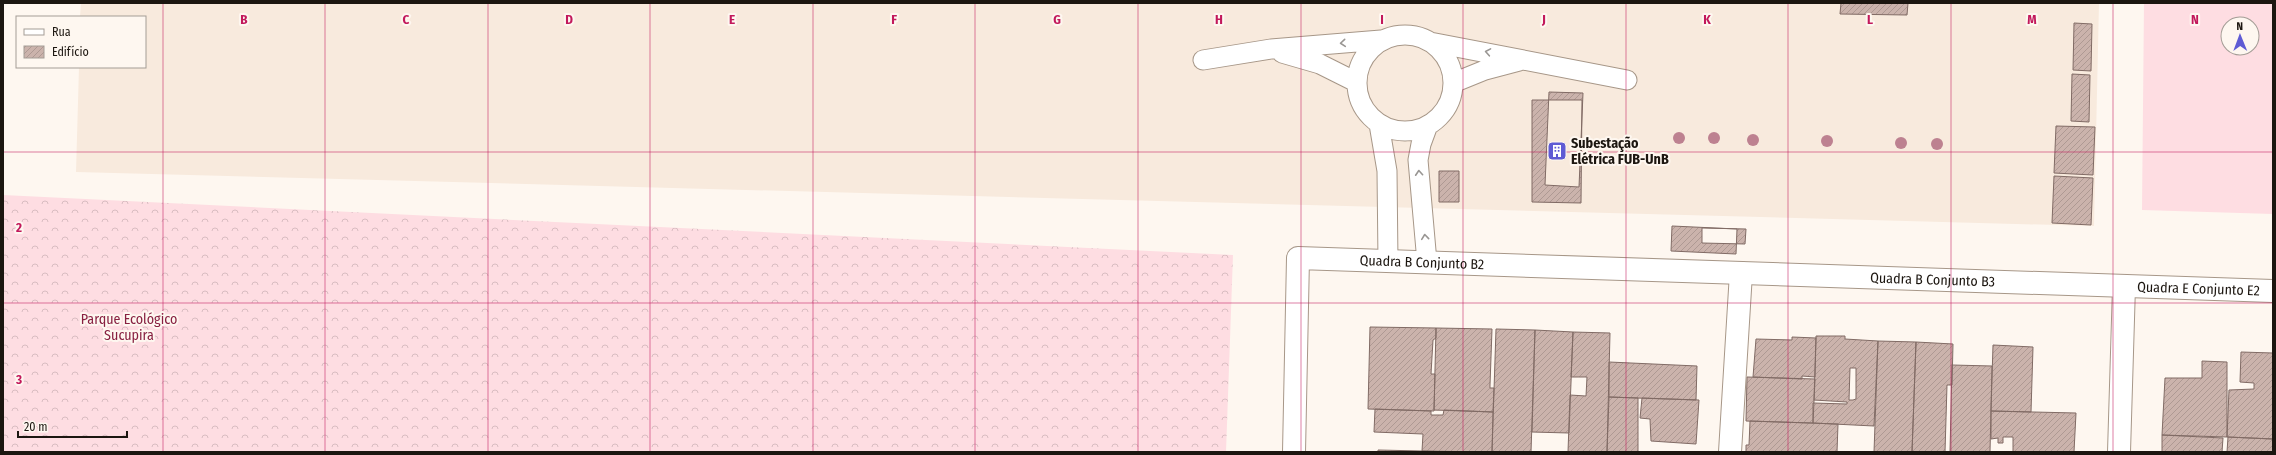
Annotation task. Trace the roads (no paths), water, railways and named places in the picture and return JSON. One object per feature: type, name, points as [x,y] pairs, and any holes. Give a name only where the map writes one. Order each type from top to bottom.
[{"type":"street","name":"Quadra B Conjunto B2","points":[[1294,452],[1298,258],[1740,273]]},
{"type":"street","name":"Quadra B Conjunto B3","points":[[1740,273],[2124,286]]},
{"type":"street","points":[[1730,452],[1740,273]]},
{"type":"street","points":[[2119,452],[2124,286]]},
{"type":"street","name":"Quadra E Conjunto E2","points":[[2124,286],[2273,291]]},
{"type":"lane","points":[[1203,60],[1272,49],[1382,40],[1397,35],[1414,35],[1430,42],[1526,59],[1627,80]]},
{"type":"lane","points":[[1382,40],[1368,51],[1360,65],[1356,82],[1359,98],[1367,113],[1380,124],[1395,130],[1412,130],[1428,125],[1441,114],[1450,100],[1453,84],[1451,67],[1445,57],[1430,42]]},
{"type":"lane","points":[[1272,49],[1320,64],[1356,82]]},
{"type":"lane","points":[[1453,84],[1485,70],[1526,59]]},
{"type":"lane","points":[[1380,124],[1387,171],[1388,261]]},
{"type":"lane","points":[[1427,262],[1418,160],[1421,144],[1428,125]]},
{"type":"place","name":"Subestação Elétrica FUB-UnB","points":[[1557,151]]},
{"type":"park label","name":"Parque Ecológico Sucupira","points":[[129,328]]}]
